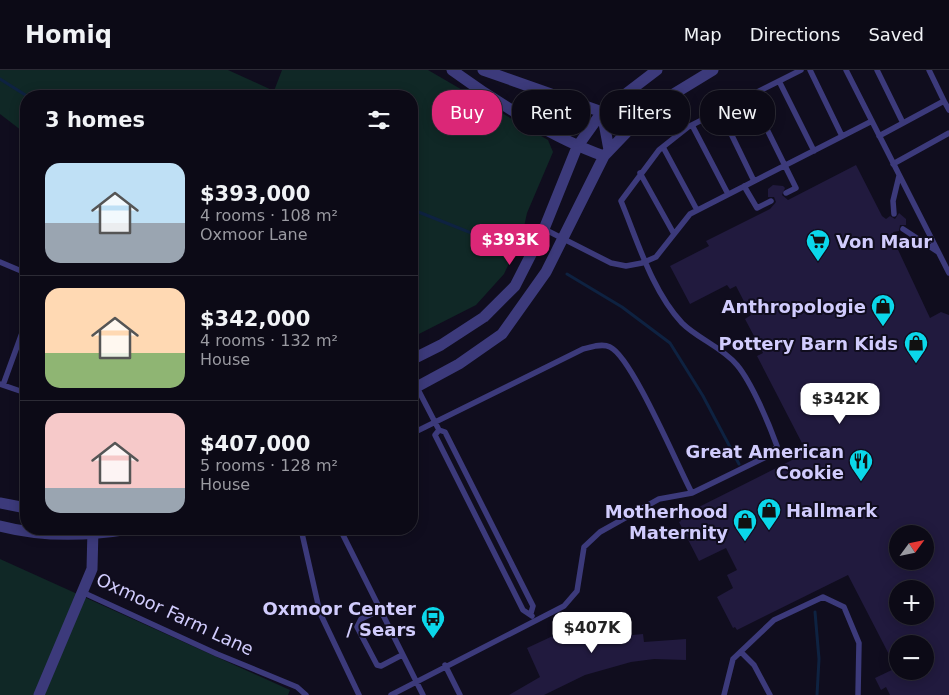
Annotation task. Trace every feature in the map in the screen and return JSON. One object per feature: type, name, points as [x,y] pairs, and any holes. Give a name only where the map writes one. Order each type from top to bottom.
[{"type":"street","points":[[452,70],[487,94],[577,147],[607,153]]},
{"type":"street","points":[[483,70],[600,111]]},
{"type":"street","points":[[631,90],[657,70]]},
{"type":"street","points":[[418,387],[459,364],[502,334],[546,272],[562,237],[607,153],[649,109],[712,70]]},
{"type":"street","points":[[418,356],[441,345],[484,317],[516,286],[544,229],[577,147],[600,115]]},
{"type":"street","points":[[605,135],[607,153]]},
{"type":"street","points":[[0,503],[20,507]]},
{"type":"street","points":[[0,526],[20,530]]},
{"type":"street","name":"Oxmoor Farm Lane","points":[[82,592],[92,569],[93,535]]},
{"type":"street","points":[[39,695],[82,592]]},
{"type":"lane","points":[[760,90],[801,70]]},
{"type":"lane","points":[[810,70],[842,136]]},
{"type":"lane","points":[[846,70],[949,273]]},
{"type":"lane","points":[[877,70],[903,123]]},
{"type":"lane","points":[[929,70],[949,110]]},
{"type":"lane","points":[[779,81],[814,151]]},
{"type":"lane","points":[[879,136],[944,101]]},
{"type":"lane","points":[[391,695],[445,665],[564,606],[577,591],[584,547],[600,532],[659,499],[692,494],[770,455],[777,446],[769,426],[737,365],[683,324],[668,304],[646,261],[621,201],[640,173],[663,147],[700,121]]},
{"type":"lane","points":[[544,229],[611,263],[626,266],[646,261],[656,257],[690,214],[872,121]]},
{"type":"lane","points":[[692,125],[728,194]]},
{"type":"lane","points":[[893,164],[949,133]]},
{"type":"lane","points":[[732,135],[754,181]]},
{"type":"lane","points":[[770,135],[796,188],[786,193]]},
{"type":"lane","points":[[663,147],[697,210]]},
{"type":"lane","points":[[640,173],[674,234]]},
{"type":"lane","points":[[894,214],[894,201],[899,176]]},
{"type":"lane","points":[[744,186],[757,208],[772,201]]},
{"type":"lane","points":[[903,229],[938,252]]},
{"type":"lane","points":[[0,262],[20,270]]},
{"type":"lane","points":[[20,338],[2,384],[20,392]]},
{"type":"lane","points":[[418,431],[583,349],[596,346],[610,346],[633,376],[692,494]]},
{"type":"lane","points":[[418,395],[439,430],[445,432],[533,606],[531,613],[535,621]]},
{"type":"lane","points":[[439,430],[435,435],[523,610],[531,613]]},
{"type":"lane","points":[[302,535],[320,613],[359,695]]},
{"type":"lane","points":[[343,535],[423,695]]},
{"type":"lane","name":"Oxmoor Farm Lane","points":[[82,592],[217,654],[297,688],[306,695]]},
{"type":"lane","points":[[724,695],[733,659],[774,620],[823,597],[844,607],[859,642],[858,695]]},
{"type":"lane","points":[[380,610],[358,622],[357,627],[361,636],[377,665],[381,666],[402,655]]},
{"type":"lane","points":[[741,652],[754,665],[770,695]]},
{"type":"lane","points":[[445,665],[460,695]]},
{"type":"green space","points":[[0,70],[228,70],[272,90],[20,90],[20,129],[0,114]]},
{"type":"green space","points":[[282,70],[428,70],[462,90],[432,90],[432,135],[502,135],[502,113],[512,119],[512,135],[539,135],[548,140],[553,152],[527,213],[522,236],[504,274],[476,305],[418,334],[418,90],[274,90]]},
{"type":"green space","points":[[0,559],[290,690],[288,695],[0,695]]},
{"type":"building","points":[[856,165],[882,216],[886,219],[890,216],[895,219],[899,213],[906,219],[906,225],[900,225],[899,231],[893,232],[895,238],[893,239],[930,318],[941,312],[949,315],[949,695],[890,695],[886,687],[881,690],[875,678],[889,671],[889,680],[934,680],[934,635],[889,635],[889,654],[848,575],[737,630],[735,627],[733,628],[717,597],[733,588],[727,575],[737,570],[726,548],[699,561],[679,522],[681,521],[679,517],[800,456],[796,449],[803,445],[757,356],[763,353],[745,319],[751,315],[736,286],[730,289],[727,285],[690,304],[670,266],[709,246],[706,241],[770,209],[776,202],[774,197],[768,197],[768,189],[773,185],[785,188],[782,195],[788,200]]},
{"type":"building","points":[[592,619],[593,622],[621,623],[622,636],[643,634],[644,642],[686,639],[686,660],[654,659],[631,662],[585,675],[544,695],[509,695],[540,677],[527,648],[570,628],[570,626]]},
{"type":"waterway","points":[[0,79],[20,92]]},
{"type":"waterway","points":[[418,212],[519,252]]},
{"type":"waterway","points":[[567,274],[622,307],[670,343],[703,396],[739,464]]},
{"type":"waterway","points":[[815,612],[819,659],[817,695]]},
{"type":"place","name":"Von Maur","points":[[818,262]]},
{"type":"place","name":"Anthropologie","points":[[883,327]]},
{"type":"place","name":"Pottery Barn Kids","points":[[916,364]]},
{"type":"place","name":"Great American Cookie","points":[[861,482]]},
{"type":"place","name":"Hallmark","points":[[769,531]]},
{"type":"place","name":"Motherhood Maternity","points":[[745,542]]},
{"type":"place","name":"Oxmoor Center / Sears","points":[[433,639]]}]
